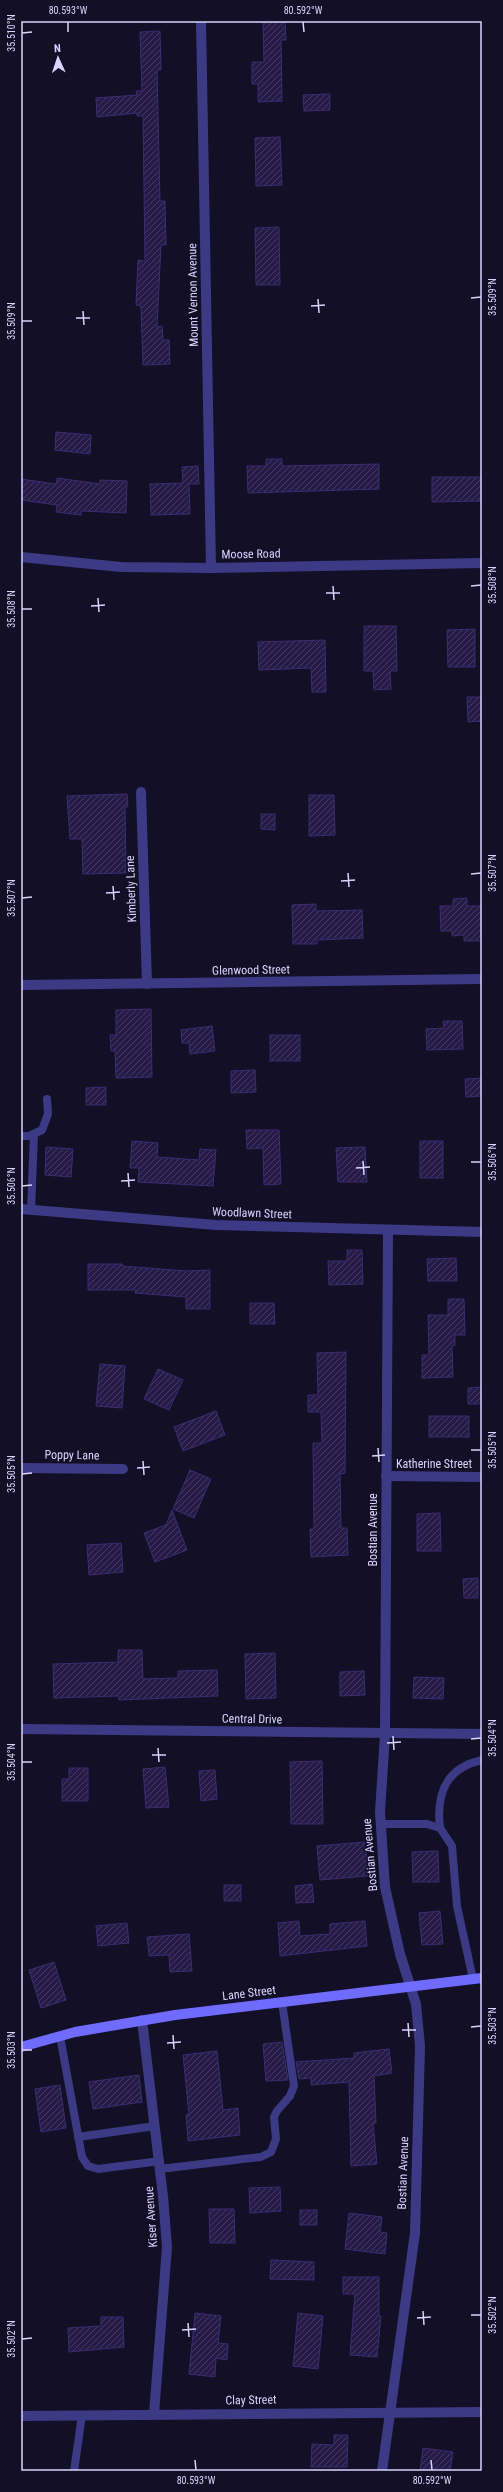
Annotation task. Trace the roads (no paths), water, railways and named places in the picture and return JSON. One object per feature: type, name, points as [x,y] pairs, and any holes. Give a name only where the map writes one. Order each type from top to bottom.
[{"type":"main road","name":"Lane Street","points":[[21,2047],[60,2036],[142,2020],[478,1978]]},
{"type":"street","name":"Mount Vernon Avenue","points":[[201,21],[211,568]]},
{"type":"street","name":"Moose Road","points":[[21,557],[121,567],[211,568],[482,563]]},
{"type":"street","name":"Kimberly Lane","points":[[141,792],[147,984]]},
{"type":"street","name":"Glenwood Street","points":[[21,985],[482,980]]},
{"type":"street","name":"Woodlawn Street","points":[[26,1209],[216,1225],[388,1231],[482,1232]]},
{"type":"street","name":"Bostian Avenue","points":[[382,2471],[415,2233],[420,2046],[416,2004],[400,1954],[385,1887],[380,1824],[385,1734],[388,1231]]},
{"type":"street","name":"Poppy Lane","points":[[21,1468],[123,1469]]},
{"type":"street","name":"Katherine Street","points":[[386,1476],[482,1477]]},
{"type":"street","name":"Central Drive","points":[[21,1729],[482,1734]]},
{"type":"street","name":"Kiser Avenue","points":[[142,2020],[160,2165],[167,2247],[154,2414]]},
{"type":"street","name":"Clay Street","points":[[21,2416],[482,2412]]},
{"type":"lane","points":[[21,1136],[34,1134],[42,1130],[48,1114],[47,1099]]},
{"type":"lane","points":[[26,1209],[34,1134]]},
{"type":"lane","points":[[478,1978],[457,1906],[452,1846],[440,1828],[438,1810],[441,1791],[457,1770],[482,1760]]},
{"type":"lane","points":[[380,1824],[427,1824],[440,1828]]},
{"type":"lane","points":[[60,2036],[82,2157],[88,2166],[98,2169],[261,2157],[271,2152],[276,2139],[274,2117],[277,2110],[290,2096],[294,2086],[282,2002]]},
{"type":"lane","points":[[78,2137],[155,2126]]},
{"type":"lane","points":[[74,2471],[82,2415]]}]
